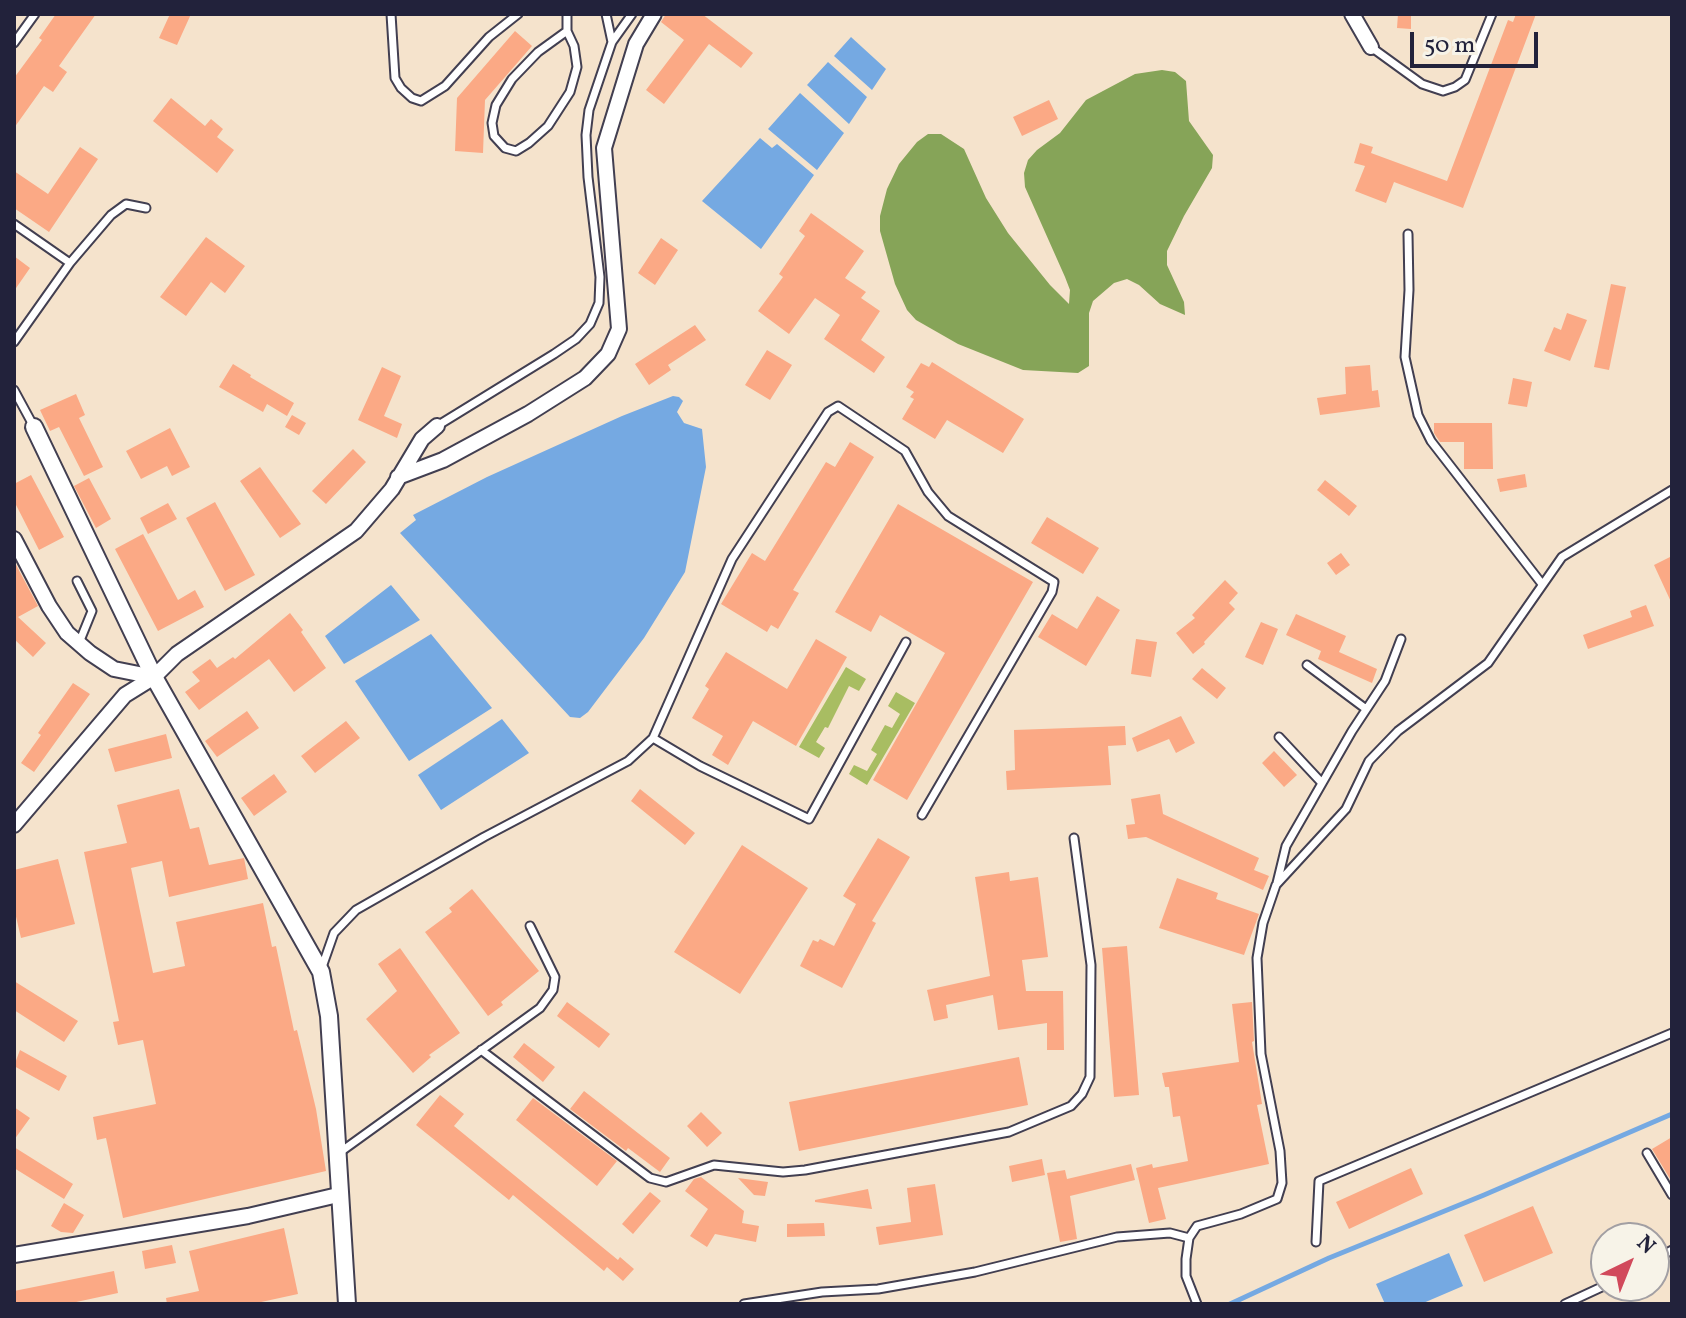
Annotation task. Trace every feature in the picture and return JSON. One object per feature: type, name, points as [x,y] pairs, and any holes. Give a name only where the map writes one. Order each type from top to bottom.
[{"type":"street","points":[[398,477],[443,460],[528,414],[585,378],[608,354],[619,329],[604,148],[636,44],[654,14]]},
{"type":"street","points":[[1352,14],[1371,47]]},
{"type":"street","points":[[14,825],[125,695],[154,677],[177,654],[356,531],[392,489],[422,439],[437,426]]},
{"type":"street","points":[[34,427],[154,677],[321,972],[329,1016],[347,1304]]},
{"type":"street","points":[[14,539],[49,606],[67,633],[114,669],[154,677]]},
{"type":"street","points":[[14,1255],[248,1216],[338,1195]]},
{"type":"lane","points":[[14,43],[35,14]]},
{"type":"lane","points":[[391,14],[395,78],[401,88],[421,101],[445,86],[481,45],[518,14]]},
{"type":"lane","points":[[567,14],[567,31],[574,46],[577,67],[570,92],[548,126],[529,143],[516,151],[505,148],[494,136],[492,123],[496,105],[512,79],[538,52],[567,31]]},
{"type":"lane","points":[[606,14],[612,42]]},
{"type":"lane","points":[[437,426],[554,354],[576,339],[590,324],[599,303],[600,277],[586,135],[589,110],[612,42],[632,14]]},
{"type":"lane","points":[[1371,47],[1422,84],[1443,91],[1465,80],[1492,14]]},
{"type":"lane","points":[[14,342],[70,263],[118,209],[126,204],[146,208]]},
{"type":"lane","points":[[14,224],[70,263]]},
{"type":"lane","points":[[1408,234],[1405,357],[1418,415],[1431,441],[1542,584]]},
{"type":"lane","points":[[14,390],[34,427]]},
{"type":"lane","points":[[321,972],[334,933],[356,910],[484,837],[628,761],[653,738],[732,559],[828,412],[838,406],[905,451],[928,492],[948,516],[1054,582],[1052,592],[922,815]]},
{"type":"lane","points":[[1276,885],[1346,809],[1369,761],[1398,731],[1488,663],[1562,557],[1672,490]]},
{"type":"lane","points":[[77,581],[92,611],[79,643]]},
{"type":"lane","points":[[1197,1304],[1186,1276],[1189,1238],[1197,1226],[1241,1214],[1277,1199],[1282,1183],[1280,1151],[1261,1054],[1257,958],[1263,923],[1286,846],[1321,782],[1385,681],[1401,639]]},
{"type":"lane","points":[[653,738],[700,766],[809,819],[906,642]]},
{"type":"lane","points":[[1307,665],[1366,709]]},
{"type":"lane","points":[[1279,737],[1321,782]]},
{"type":"lane","points":[[481,1050],[650,1178],[666,1182],[714,1165],[783,1172],[805,1170],[1009,1132],[1071,1106],[1082,1094],[1090,1077],[1091,965],[1074,838]]},
{"type":"lane","points":[[337,1154],[540,1008],[553,990],[555,977],[530,926]]},
{"type":"lane","points":[[1316,1242],[1319,1181],[1672,1033]]},
{"type":"lane","points":[[1647,1153],[1672,1195]]},
{"type":"lane","points":[[744,1304],[822,1292],[878,1289],[975,1272],[1117,1237],[1170,1233],[1189,1238]]},
{"type":"lane","points":[[1565,1304],[1590,1292]]},
{"type":"green space","points":[[1162,70],[1175,72],[1186,81],[1189,121],[1213,155],[1212,168],[1167,251],[1167,265],[1184,302],[1185,315],[1160,304],[1139,285],[1127,279],[1114,283],[1093,301],[1089,313],[1089,366],[1078,373],[1023,370],[958,344],[916,320],[907,310],[895,284],[880,231],[880,216],[887,189],[899,164],[917,142],[928,134],[941,134],[964,149],[986,198],[1008,233],[1069,304],[1070,290],[1025,187],[1024,173],[1028,160],[1060,133],[1086,100],[1135,74]]},
{"type":"green space","points":[[846,667],[866,679],[859,691],[849,686],[828,728],[825,727],[816,742],[825,748],[819,758],[799,747]]},
{"type":"green space","points":[[896,692],[915,703],[867,785],[849,774],[854,765],[867,771],[877,754],[871,750],[885,725],[892,728],[900,714],[888,706]]},
{"type":"water","points":[[851,37],[886,69],[872,90],[834,56]]},
{"type":"water","points":[[828,62],[867,97],[849,124],[807,85]]},
{"type":"water","points":[[800,93],[844,133],[817,170],[768,129]]},
{"type":"water","points":[[760,138],[772,148],[777,144],[814,175],[761,249],[702,201]]},
{"type":"water","points":[[673,396],[683,401],[677,412],[684,423],[702,429],[706,467],[685,572],[644,638],[588,712],[580,718],[570,717],[400,533],[416,520],[413,515],[487,477]]},
{"type":"water","points":[[391,585],[420,620],[344,664],[325,636]]},
{"type":"water","points":[[431,634],[492,708],[409,761],[355,681]]},
{"type":"water","points":[[502,719],[529,753],[441,810],[418,775]]},
{"type":"water","points":[[1449,1253],[1463,1286],[1421,1304],[1385,1304],[1376,1284]]},
{"type":"building","points":[[56,14],[96,14],[59,66],[67,72],[53,92],[44,86],[14,128],[14,78],[42,40],[39,38]]},
{"type":"building","points":[[170,14],[191,14],[177,45],[159,38]]},
{"type":"building","points":[[666,14],[702,14],[753,53],[741,68],[709,44],[664,104],[646,90],[684,40],[661,22]]},
{"type":"building","points":[[1398,14],[1411,14],[1411,29],[1397,28]]},
{"type":"building","points":[[1516,14],[1536,14],[1463,208],[1394,182],[1386,203],[1355,191],[1365,166],[1354,163],[1360,143],[1373,147],[1371,153],[1447,181],[1508,20],[1513,22]]},
{"type":"building","points":[[515,31],[532,46],[485,100],[483,153],[455,151],[457,98]]},
{"type":"building","points":[[171,98],[205,126],[211,119],[223,129],[217,137],[234,150],[217,173],[153,121]]},
{"type":"building","points":[[1049,100],[1058,119],[1022,136],[1013,117]]},
{"type":"building","points":[[80,147],[98,159],[49,232],[14,208],[14,171],[48,194]]},
{"type":"building","points":[[811,213],[864,251],[845,278],[866,292],[861,298],[880,311],[861,340],[885,357],[874,373],[824,339],[840,315],[815,298],[789,334],[758,311],[783,277],[779,274],[805,236],[799,231]]},
{"type":"building","points":[[206,237],[245,266],[225,293],[211,282],[186,316],[160,297]]},
{"type":"building","points":[[661,238],[678,250],[655,285],[638,273]]},
{"type":"building","points":[[14,256],[30,268],[14,291]]},
{"type":"building","points":[[1611,284],[1626,287],[1609,370],[1594,367]]},
{"type":"building","points":[[1567,313],[1587,320],[1570,361],[1544,351],[1554,327],[1561,330]]},
{"type":"building","points":[[695,325],[706,340],[668,365],[671,370],[649,385],[635,364]]},
{"type":"building","points":[[767,350],[792,365],[770,400],[745,385]]},
{"type":"building","points":[[932,362],[1024,419],[1003,453],[947,420],[935,439],[902,419],[914,399],[910,397],[914,392],[906,387],[921,363],[929,367]]},
{"type":"building","points":[[233,364],[294,403],[287,416],[267,404],[263,412],[219,387]]},
{"type":"building","points":[[1370,365],[1372,391],[1378,390],[1380,407],[1320,415],[1317,398],[1346,394],[1345,367]]},
{"type":"building","points":[[382,367],[401,376],[384,416],[402,424],[397,438],[358,420]]},
{"type":"building","points":[[1513,378],[1532,382],[1527,407],[1508,404]]},
{"type":"building","points":[[76,394],[85,415],[79,418],[103,467],[84,476],[59,427],[50,431],[40,410]]},
{"type":"building","points":[[292,415],[306,423],[299,435],[285,427]]},
{"type":"building","points":[[1434,423],[1492,423],[1493,469],[1464,469],[1464,442],[1440,442],[1434,433]]},
{"type":"building","points":[[170,428],[190,467],[172,476],[167,466],[141,479],[126,451]]},
{"type":"building","points":[[850,442],[874,457],[793,590],[799,593],[778,629],[771,625],[767,632],[721,604],[752,553],[765,561],[826,462],[835,467]]},
{"type":"building","points":[[353,449],[366,462],[326,504],[312,491]]},
{"type":"building","points":[[260,467],[301,524],[280,538],[240,481]]},
{"type":"building","points":[[1525,474],[1527,487],[1500,492],[1497,479]]},
{"type":"building","points":[[31,475],[64,537],[39,550],[14,501],[14,484]]},
{"type":"building","points":[[89,478],[111,519],[96,528],[74,486]]},
{"type":"building","points":[[1325,480],[1357,506],[1349,516],[1317,490]]},
{"type":"building","points":[[215,502],[255,575],[225,591],[186,518]]},
{"type":"building","points":[[168,503],[177,519],[148,534],[140,518]]},
{"type":"building","points":[[898,504],[1033,582],[907,800],[873,780],[945,653],[880,615],[871,632],[835,612]]},
{"type":"building","points":[[1047,517],[1099,548],[1083,574],[1031,543]]},
{"type":"building","points":[[143,534],[178,600],[195,590],[204,607],[158,631],[115,549]]},
{"type":"building","points":[[1341,553],[1350,565],[1336,575],[1327,563]]},
{"type":"building","points":[[1672,556],[1672,604],[1654,565]]},
{"type":"building","points":[[14,561],[38,606],[18,617],[46,643],[33,657],[14,639]]},
{"type":"building","points":[[1225,580],[1238,593],[1229,603],[1235,609],[1193,654],[1176,633],[1195,618],[1192,615]]},
{"type":"building","points":[[1097,596],[1120,610],[1086,666],[1038,637],[1052,614],[1077,629]]},
{"type":"building","points":[[1646,605],[1654,626],[1588,649],[1583,635],[1632,617],[1630,611]]},
{"type":"building","points":[[290,613],[326,668],[294,692],[269,659],[199,710],[185,692],[200,681],[192,672],[210,659],[217,668],[233,657],[235,659]]},
{"type":"building","points":[[1296,614],[1346,636],[1339,652],[1377,669],[1372,683],[1318,659],[1321,651],[1286,635]]},
{"type":"building","points":[[1261,622],[1278,629],[1263,665],[1245,657]]},
{"type":"building","points":[[816,639],[847,657],[796,746],[753,721],[728,765],[712,755],[723,736],[692,718],[709,689],[705,686],[726,652],[787,689]]},
{"type":"building","points":[[1136,639],[1157,642],[1151,677],[1131,674]]},
{"type":"building","points":[[1202,668],[1226,688],[1217,699],[1192,679]]},
{"type":"building","points":[[73,683],[90,694],[34,772],[21,763]]},
{"type":"building","points":[[247,711],[259,728],[217,757],[205,741]]},
{"type":"building","points":[[1181,716],[1195,743],[1176,753],[1169,739],[1137,752],[1132,738]]},
{"type":"building","points":[[346,721],[360,738],[315,773],[301,756]]},
{"type":"building","points":[[1125,726],[1126,745],[1108,746],[1111,785],[1007,790],[1006,771],[1015,770],[1014,730]]},
{"type":"building","points":[[166,734],[172,758],[115,772],[108,749]]},
{"type":"building","points":[[1274,751],[1297,775],[1284,787],[1262,763]]},
{"type":"building","points":[[274,774],[287,792],[254,816],[241,798]]},
{"type":"building","points":[[179,789],[190,829],[199,827],[209,865],[244,858],[248,879],[169,897],[162,861],[131,868],[153,973],[185,966],[176,922],[263,903],[316,1109],[326,1171],[123,1218],[106,1138],[97,1140],[93,1117],[156,1104],[143,1040],[118,1045],[113,1022],[119,1021],[84,852],[127,843],[117,805]]},
{"type":"building","points":[[640,789],[695,833],[685,845],[631,801]]},
{"type":"building","points":[[1160,794],[1163,814],[1259,858],[1254,870],[1269,876],[1263,890],[1146,837],[1128,839],[1126,825],[1135,824],[1131,799]]},
{"type":"building","points":[[878,838],[910,857],[872,921],[876,923],[842,988],[800,966],[813,940],[818,942],[820,939],[834,946],[856,904],[843,896]]},
{"type":"building","points":[[742,845],[808,888],[740,994],[674,952]]},
{"type":"building","points":[[58,859],[75,924],[21,938],[14,908],[14,870]]},
{"type":"building","points":[[1009,872],[1010,881],[1038,877],[1048,957],[1022,960],[1026,991],[1063,991],[1064,1050],[1047,1050],[1047,1023],[998,1030],[993,995],[946,1005],[948,1018],[934,1021],[927,990],[990,976],[975,877]]},
{"type":"building","points":[[1177,878],[1218,893],[1216,899],[1259,914],[1244,955],[1159,928]]},
{"type":"building","points":[[472,889],[539,971],[488,1016],[425,932],[452,912],[449,908]]},
{"type":"building","points":[[1127,946],[1139,1095],[1114,1097],[1102,948]]},
{"type":"building","points":[[400,948],[460,1033],[429,1055],[431,1057],[413,1073],[366,1019],[397,991],[378,964]]},
{"type":"building","points":[[14,981],[78,1021],[64,1042],[14,1010]]},
{"type":"building","points":[[567,1002],[610,1034],[599,1048],[557,1016]]},
{"type":"building","points":[[1252,1002],[1252,1042],[1262,1104],[1257,1105],[1269,1164],[1158,1188],[1166,1219],[1149,1223],[1136,1168],[1188,1161],[1180,1116],[1173,1117],[1169,1087],[1165,1087],[1162,1073],[1239,1062],[1232,1004]]},
{"type":"building","points":[[524,1043],[555,1067],[543,1082],[513,1057]]},
{"type":"building","points":[[20,1050],[67,1076],[59,1091],[14,1066]]},
{"type":"building","points":[[1019,1057],[1028,1105],[799,1151],[789,1102]]},
{"type":"building","points":[[584,1091],[670,1158],[660,1172],[570,1109]]},
{"type":"building","points":[[440,1095],[464,1114],[454,1126],[618,1260],[620,1257],[634,1269],[623,1281],[607,1267],[604,1271],[513,1195],[509,1200],[416,1125]]},
{"type":"building","points":[[533,1098],[617,1161],[597,1186],[516,1120]]},
{"type":"building","points":[[14,1107],[30,1118],[14,1140]]},
{"type":"building","points":[[701,1112],[722,1133],[707,1147],[687,1126]]},
{"type":"building","points":[[1672,1137],[1672,1182],[1652,1149]]},
{"type":"building","points":[[14,1147],[73,1184],[64,1199],[14,1168]]},
{"type":"building","points":[[1042,1159],[1045,1175],[1012,1182],[1009,1166]]},
{"type":"building","points":[[1131,1164],[1135,1180],[1070,1196],[1077,1239],[1060,1242],[1047,1173],[1065,1170],[1067,1179]]},
{"type":"building","points":[[1411,1168],[1423,1194],[1349,1229],[1336,1202]]},
{"type":"building","points":[[701,1177],[744,1211],[742,1223],[759,1226],[756,1242],[715,1234],[707,1247],[690,1236],[708,1209],[685,1191],[694,1179]]},
{"type":"building","points":[[738,1178],[768,1182],[765,1196],[754,1195]]},
{"type":"building","points":[[935,1184],[943,1235],[879,1245],[876,1227],[911,1222],[907,1188]]},
{"type":"building","points":[[868,1189],[872,1209],[815,1202],[815,1200]]},
{"type":"building","points":[[650,1192],[661,1201],[633,1234],[622,1224]]},
{"type":"building","points":[[64,1203],[84,1215],[73,1233],[61,1232],[51,1226]]},
{"type":"building","points":[[1533,1206],[1553,1253],[1484,1282],[1464,1235]]},
{"type":"building","points":[[824,1223],[825,1236],[787,1237],[787,1224]]},
{"type":"building","points":[[284,1228],[298,1294],[252,1304],[167,1304],[166,1298],[199,1291],[189,1251]]},
{"type":"building","points":[[172,1245],[176,1263],[145,1269],[142,1251]]},
{"type":"building","points":[[114,1271],[118,1293],[67,1304],[14,1304],[14,1291]]},
{"type":"waterway","points":[[1230,1304],[1329,1258],[1672,1114]]}]
